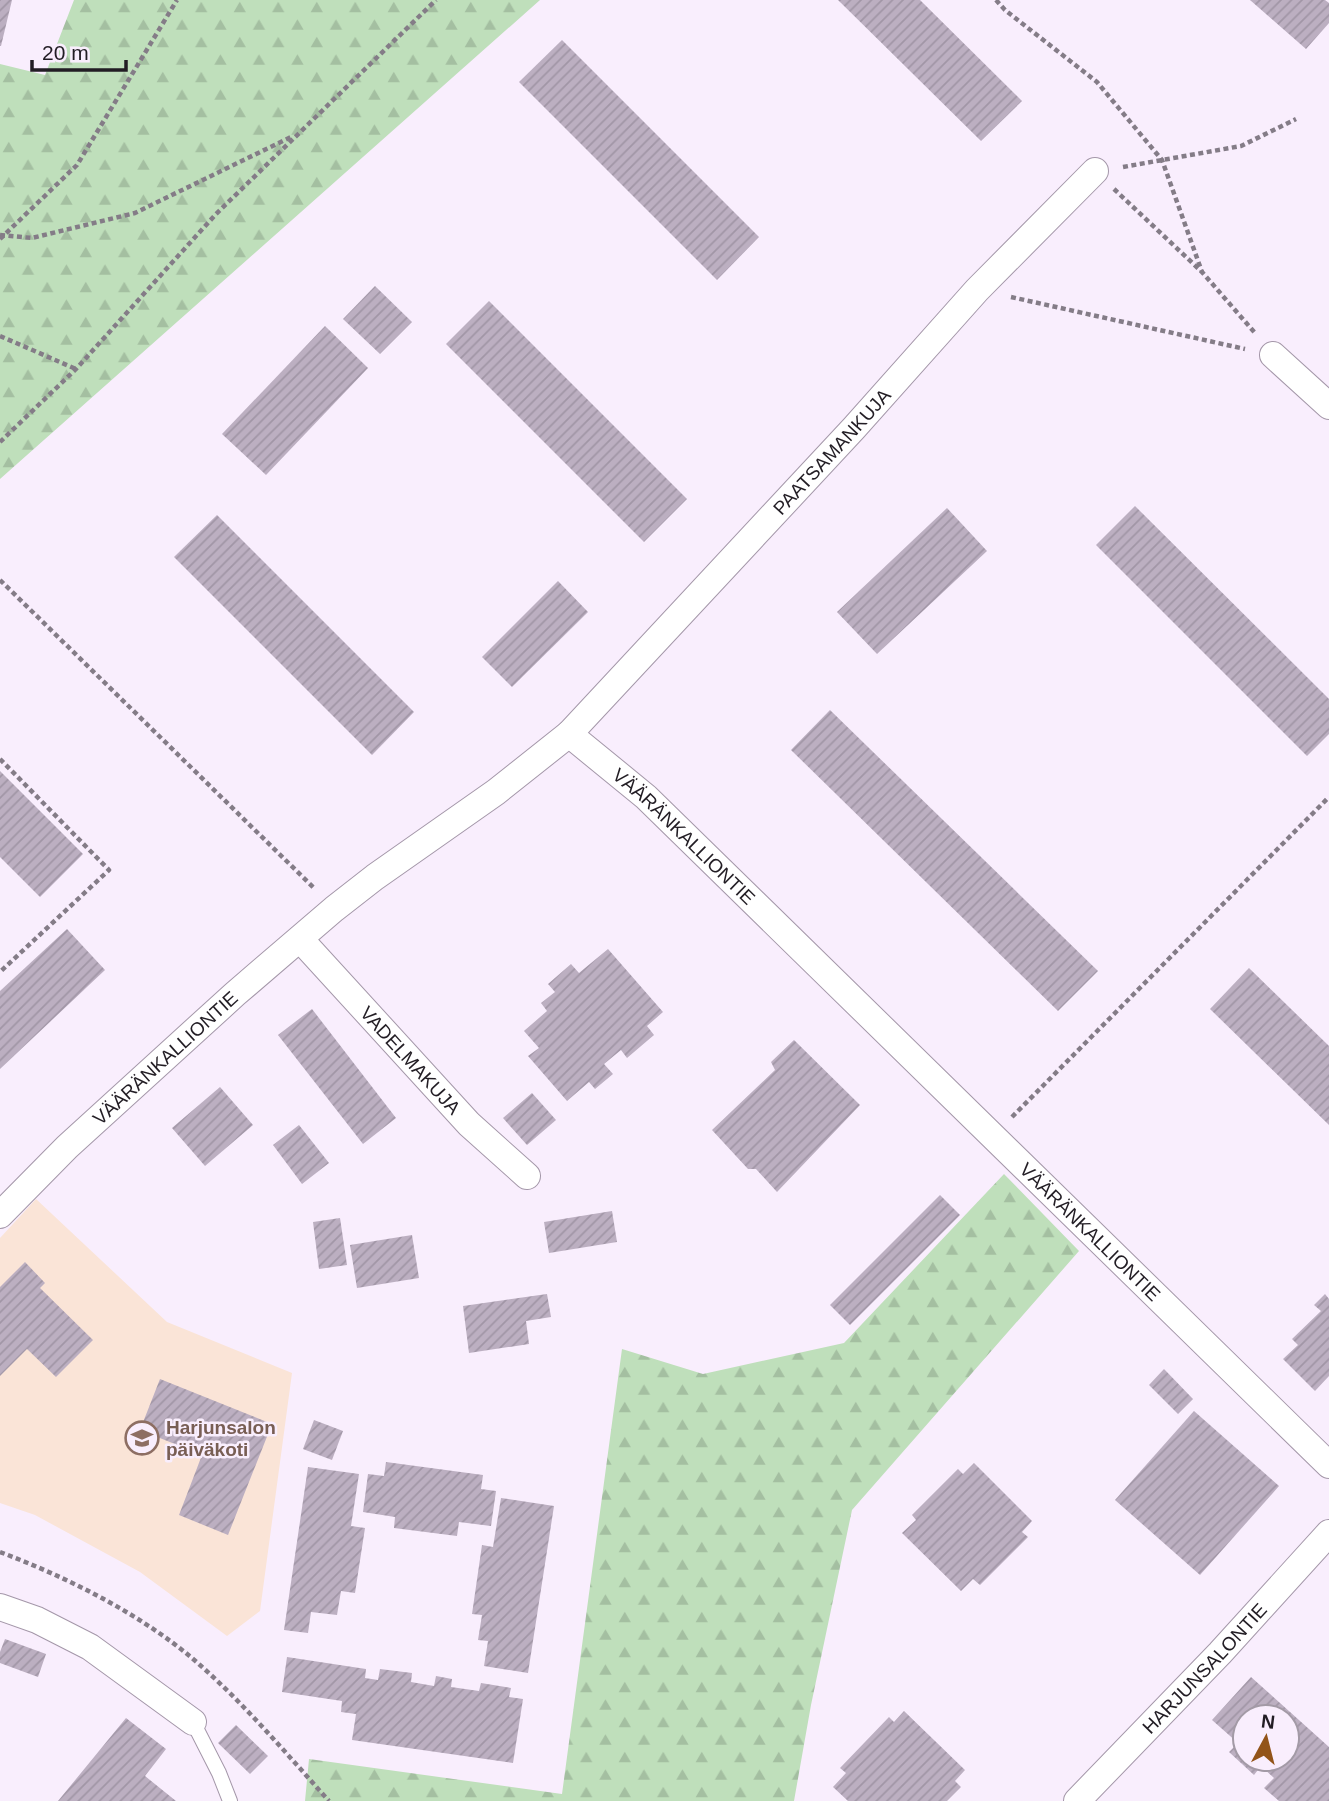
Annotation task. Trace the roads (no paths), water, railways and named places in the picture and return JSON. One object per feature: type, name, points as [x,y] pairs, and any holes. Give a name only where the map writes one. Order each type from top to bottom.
[{"type":"street","name":"PAATSAMANKUJA","points":[[569,734],[846,438],[977,290],[1095,171]]},
{"type":"street","points":[[1273,355],[1329,406]]},
{"type":"street","name":"VÄÄRÄNKALLIONTIE","points":[[0,1215],[67,1147],[235,994],[300,939],[375,877],[496,792],[569,734],[646,797],[1329,1465]]},
{"type":"street","name":"VADELMAKUJA","points":[[300,939],[469,1124],[527,1177]]},
{"type":"street","name":"HARJUNSALONTIE","points":[[1077,1801],[1220,1653],[1329,1533]]},
{"type":"street","points":[[0,1607],[37,1620],[90,1647],[193,1722]]},
{"type":"lane","points":[[193,1722],[230,1801]]},
{"type":"place","name":"Harjunsalon päiväkoti","points":[[142,1438]]}]
